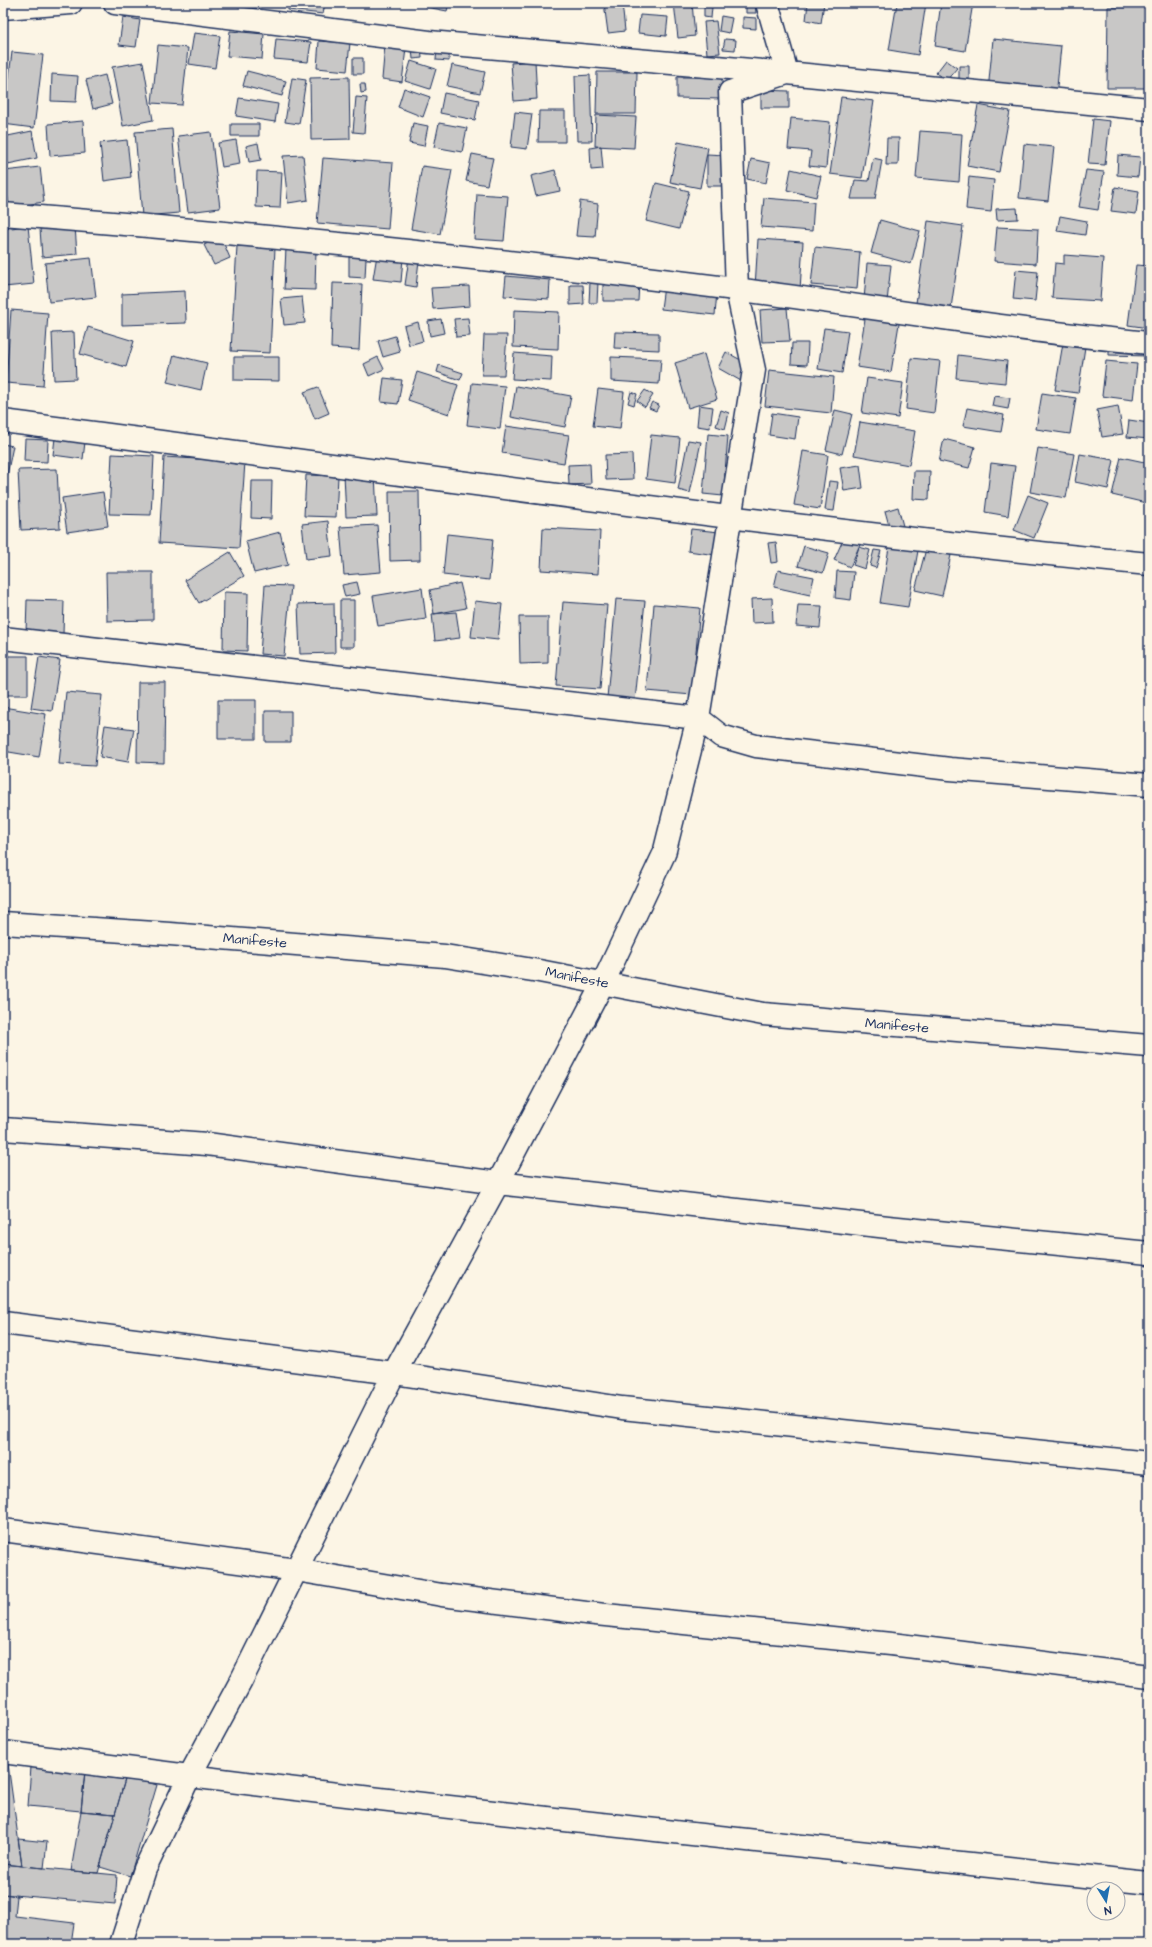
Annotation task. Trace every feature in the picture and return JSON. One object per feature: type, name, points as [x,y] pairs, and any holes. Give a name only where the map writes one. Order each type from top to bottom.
[{"type":"street","points":[[3,8],[71,3]]},
{"type":"street","points":[[116,3],[429,42],[787,74],[1149,110]]},
{"type":"street","points":[[767,3],[787,74]]},
{"type":"street","points":[[121,1944],[145,1869],[189,1777],[241,1681],[394,1373],[498,1183],[603,983],[664,854],[698,718],[732,516],[754,370],[737,290],[730,92],[787,74]]},
{"type":"street","points":[[3,214],[90,221],[536,265],[737,290],[1081,337],[1149,343]]},
{"type":"street","points":[[3,421],[732,516],[1048,554],[1149,564]]},
{"type":"street","points":[[3,638],[698,718],[721,736],[756,746],[950,769],[1149,785]]},
{"type":"street","name":"Manifeste","points":[[3,923],[170,934],[445,956],[603,983],[763,1014],[1149,1046]]},
{"type":"street","points":[[3,1129],[207,1144],[498,1183],[888,1227],[1149,1253]]},
{"type":"street","points":[[3,1323],[394,1373],[622,1408],[1149,1463]]},
{"type":"street","points":[[3,1530],[296,1570],[442,1595],[586,1613],[892,1644],[1149,1676]]},
{"type":"street","points":[[3,1752],[189,1777],[708,1836],[1149,1883]]},
{"type":"building","points":[[288,3],[325,3],[323,14],[288,10]]},
{"type":"building","points":[[426,3],[449,3],[447,11],[426,7]]},
{"type":"building","points":[[604,3],[622,3],[625,31],[608,33]]},
{"type":"building","points":[[674,3],[692,3],[695,36],[678,38]]},
{"type":"building","points":[[808,3],[824,3],[821,23],[806,20]]},
{"type":"building","points":[[847,3],[881,3],[881,5],[847,5]]},
{"type":"building","points":[[897,3],[926,3],[918,55],[889,50]]},
{"type":"building","points":[[941,3],[973,3],[965,51],[935,46]]},
{"type":"building","points":[[746,4],[755,4],[756,13],[746,13]]},
{"type":"building","points":[[704,7],[712,7],[711,18],[704,17]]},
{"type":"building","points":[[1108,7],[1148,7],[1147,88],[1107,88]]},
{"type":"building","points":[[640,15],[668,17],[666,36],[638,33]]},
{"type":"building","points":[[721,16],[732,18],[729,33],[719,31]]},
{"type":"building","points":[[123,17],[140,20],[136,47],[119,45]]},
{"type":"building","points":[[743,17],[756,18],[756,29],[743,28]]},
{"type":"building","points":[[716,21],[720,53],[707,54],[704,22]]},
{"type":"building","points":[[230,31],[264,34],[262,59],[227,56]]},
{"type":"building","points":[[194,33],[220,36],[215,68],[189,64]]},
{"type":"building","points":[[276,39],[311,42],[308,62],[274,59]]},
{"type":"building","points":[[725,39],[736,40],[735,50],[723,49]]},
{"type":"building","points":[[993,39],[1061,46],[1056,97],[988,91]]},
{"type":"building","points":[[319,41],[350,43],[347,71],[317,68]]},
{"type":"building","points":[[158,45],[188,48],[182,105],[152,103]]},
{"type":"building","points":[[385,45],[406,48],[402,82],[382,79]]},
{"type":"building","points":[[421,47],[422,58],[413,59],[412,48]]},
{"type":"building","points":[[437,48],[449,49],[449,61],[436,60]]},
{"type":"building","points":[[12,52],[43,55],[34,128],[3,124]]},
{"type":"building","points":[[353,58],[363,58],[363,74],[353,74]]},
{"type":"building","points":[[946,60],[957,68],[946,81],[936,73]]},
{"type":"building","points":[[411,61],[436,69],[430,89],[405,81]]},
{"type":"building","points":[[535,61],[537,99],[514,101],[511,63]]},
{"type":"building","points":[[143,62],[153,120],[123,126],[112,67]]},
{"type":"building","points":[[452,65],[485,72],[480,93],[447,86]]},
{"type":"building","points":[[959,66],[969,66],[969,85],[959,85]]},
{"type":"building","points":[[247,71],[286,81],[282,96],[243,86]]},
{"type":"building","points":[[597,72],[637,72],[636,114],[596,114]]},
{"type":"building","points":[[52,74],[78,76],[76,102],[51,101]]},
{"type":"building","points":[[105,75],[112,104],[93,109],[86,80]]},
{"type":"building","points":[[590,75],[592,141],[577,141],[575,76]]},
{"type":"building","points":[[349,77],[350,139],[311,140],[310,78]]},
{"type":"building","points":[[677,77],[722,77],[722,99],[677,98]]},
{"type":"building","points":[[292,78],[306,80],[299,124],[285,122]]},
{"type":"building","points":[[360,84],[365,84],[366,92],[361,93]]},
{"type":"building","points":[[404,88],[430,97],[423,117],[398,107]]},
{"type":"building","points":[[761,90],[789,91],[789,108],[761,108]]},
{"type":"building","points":[[444,93],[479,100],[475,120],[440,113]]},
{"type":"building","points":[[356,97],[367,98],[364,133],[353,132]]},
{"type":"building","points":[[841,97],[874,101],[862,178],[830,174]]},
{"type":"building","points":[[239,98],[278,104],[275,122],[236,116]]},
{"type":"building","points":[[978,105],[1010,111],[999,172],[967,166]]},
{"type":"building","points":[[539,111],[565,111],[565,142],[538,142]]},
{"type":"building","points":[[515,112],[532,114],[527,149],[511,147]]},
{"type":"building","points":[[596,115],[636,117],[634,148],[595,146]]},
{"type":"building","points":[[791,118],[830,122],[826,168],[809,166],[811,151],[788,149]]},
{"type":"building","points":[[1093,119],[1110,121],[1105,165],[1088,164]]},
{"type":"building","points":[[83,121],[85,153],[50,156],[48,124]]},
{"type":"building","points":[[413,123],[428,126],[424,146],[409,143]]},
{"type":"building","points":[[439,123],[467,128],[462,152],[434,147]]},
{"type":"building","points":[[231,124],[259,124],[259,136],[231,136]]},
{"type":"building","points":[[172,129],[179,213],[142,216],[135,132]]},
{"type":"building","points":[[32,131],[37,158],[8,164],[3,137]]},
{"type":"building","points":[[920,131],[962,134],[959,182],[916,178]]},
{"type":"building","points":[[211,132],[220,208],[188,212],[178,136]]},
{"type":"building","points":[[887,138],[899,138],[898,165],[886,165]]},
{"type":"building","points":[[127,140],[131,177],[104,181],[100,143]]},
{"type":"building","points":[[236,140],[240,164],[222,167],[218,143]]},
{"type":"building","points":[[678,142],[708,148],[700,188],[670,182]]},
{"type":"building","points":[[258,143],[261,160],[249,162],[246,146]]},
{"type":"building","points":[[1024,144],[1054,147],[1048,201],[1019,198]]},
{"type":"building","points":[[601,146],[603,169],[591,170],[590,148]]},
{"type":"building","points":[[472,154],[493,158],[487,185],[466,181]]},
{"type":"building","points":[[707,154],[725,155],[725,186],[707,186]]},
{"type":"building","points":[[303,155],[308,200],[288,203],[283,156]]},
{"type":"building","points":[[1118,155],[1140,157],[1138,177],[1117,175]]},
{"type":"building","points":[[323,158],[393,163],[388,229],[317,223]]},
{"type":"building","points":[[873,158],[882,160],[875,199],[851,199],[855,180],[869,181]]},
{"type":"building","points":[[751,159],[770,163],[766,183],[747,179]]},
{"type":"building","points":[[422,166],[452,170],[440,234],[411,229]]},
{"type":"building","points":[[40,167],[44,202],[9,207],[4,171]]},
{"type":"building","points":[[791,169],[821,176],[816,197],[787,190]]},
{"type":"building","points":[[555,170],[560,191],[536,196],[531,176]]},
{"type":"building","points":[[1086,170],[1104,172],[1098,210],[1079,207]]},
{"type":"building","points":[[257,171],[282,172],[280,208],[256,207]]},
{"type":"building","points":[[969,177],[994,180],[991,212],[966,209]]},
{"type":"building","points":[[656,183],[689,191],[679,229],[646,221]]},
{"type":"building","points":[[1115,187],[1139,191],[1136,214],[1111,211]]},
{"type":"building","points":[[477,194],[508,196],[504,241],[474,239]]},
{"type":"building","points":[[764,198],[814,202],[812,231],[761,227]]},
{"type":"building","points":[[580,201],[598,204],[595,237],[576,236]]},
{"type":"building","points":[[1017,208],[1018,219],[997,220],[996,209]]},
{"type":"building","points":[[1060,216],[1087,221],[1085,235],[1057,231]]},
{"type":"building","points":[[880,220],[920,231],[911,264],[871,253]]},
{"type":"building","points":[[928,221],[963,226],[951,308],[916,303]]},
{"type":"building","points":[[28,226],[34,284],[4,287],[3,229]]},
{"type":"building","points":[[75,226],[77,254],[42,257],[40,229]]},
{"type":"building","points":[[997,227],[1038,229],[1036,264],[994,261]]},
{"type":"building","points":[[221,237],[230,258],[214,265],[204,245]]},
{"type":"building","points":[[758,239],[803,242],[800,290],[755,287]]},
{"type":"building","points":[[237,246],[275,248],[270,353],[231,351]]},
{"type":"building","points":[[815,247],[860,252],[857,289],[811,285]]},
{"type":"building","points":[[286,248],[316,249],[315,290],[284,289]]},
{"type":"building","points":[[377,255],[403,258],[401,282],[373,279]]},
{"type":"building","points":[[1064,255],[1103,258],[1100,301],[1052,298],[1055,263],[1064,264]]},
{"type":"building","points":[[349,257],[366,258],[365,278],[349,277]]},
{"type":"building","points":[[91,258],[96,297],[49,302],[45,263]]},
{"type":"building","points":[[409,258],[419,260],[416,287],[405,285]]},
{"type":"building","points":[[867,263],[891,265],[887,302],[864,300]]},
{"type":"building","points":[[1136,265],[1149,266],[1149,328],[1128,325]]},
{"type":"building","points":[[1016,270],[1038,272],[1035,301],[1013,299]]},
{"type":"building","points":[[506,276],[550,280],[549,299],[504,296]]},
{"type":"building","points":[[603,281],[639,282],[638,301],[603,301]]},
{"type":"building","points":[[590,282],[598,282],[597,303],[589,303]]},
{"type":"building","points":[[333,283],[362,284],[359,350],[331,348]]},
{"type":"building","points":[[570,285],[583,285],[584,304],[570,305]]},
{"type":"building","points":[[469,286],[470,306],[433,309],[431,288]]},
{"type":"building","points":[[664,286],[717,292],[715,315],[661,309]]},
{"type":"building","points":[[185,291],[186,323],[122,325],[122,294]]},
{"type":"building","points":[[302,297],[305,323],[284,325],[281,299]]},
{"type":"building","points":[[787,308],[790,341],[762,342],[760,310]]},
{"type":"building","points":[[11,310],[48,313],[43,386],[6,383]]},
{"type":"building","points":[[514,310],[559,312],[558,349],[513,347]]},
{"type":"building","points":[[866,313],[900,318],[891,372],[857,367]]},
{"type":"building","points":[[468,318],[470,336],[456,337],[454,319]]},
{"type":"building","points":[[441,319],[444,333],[430,336],[428,321]]},
{"type":"building","points":[[418,322],[423,341],[409,345],[404,326]]},
{"type":"building","points":[[88,327],[134,341],[126,367],[80,354]]},
{"type":"building","points":[[824,328],[848,331],[842,373],[818,369]]},
{"type":"building","points":[[74,332],[76,379],[54,380],[52,333]]},
{"type":"building","points":[[615,332],[659,333],[659,350],[614,348]]},
{"type":"building","points":[[484,335],[507,335],[504,375],[482,375]]},
{"type":"building","points":[[395,336],[400,352],[383,357],[378,341]]},
{"type":"building","points":[[792,343],[808,343],[807,365],[791,364]]},
{"type":"building","points":[[1063,343],[1085,347],[1078,393],[1055,390]]},
{"type":"building","points":[[1109,343],[1147,344],[1147,356],[1109,355]]},
{"type":"building","points":[[726,352],[750,365],[741,381],[718,368]]},
{"type":"building","points":[[514,353],[552,356],[551,381],[512,379]]},
{"type":"building","points":[[704,354],[717,399],[688,408],[675,363]]},
{"type":"building","points":[[174,355],[207,363],[201,390],[167,382]]},
{"type":"building","points":[[958,355],[1007,361],[1005,383],[956,378]]},
{"type":"building","points":[[234,357],[279,357],[279,381],[234,380]]},
{"type":"building","points":[[378,357],[384,369],[369,376],[364,364]]},
{"type":"building","points":[[611,357],[661,359],[659,384],[611,381]]},
{"type":"building","points":[[911,358],[940,361],[934,413],[906,409]]},
{"type":"building","points":[[1106,361],[1137,364],[1133,400],[1102,396]]},
{"type":"building","points":[[439,365],[463,373],[460,380],[437,372]]},
{"type":"building","points":[[769,370],[834,377],[831,413],[765,406]]},
{"type":"building","points":[[417,372],[458,385],[449,414],[408,400]]},
{"type":"building","points":[[384,378],[402,380],[398,404],[381,402]]},
{"type":"building","points":[[867,378],[903,383],[898,418],[862,413]]},
{"type":"building","points":[[472,383],[505,386],[500,429],[467,425]]},
{"type":"building","points":[[516,386],[571,396],[565,427],[511,417]]},
{"type":"building","points":[[318,387],[329,413],[315,419],[304,392]]},
{"type":"building","points":[[598,389],[624,392],[620,429],[593,426]]},
{"type":"building","points":[[645,390],[653,395],[645,407],[637,401]]},
{"type":"building","points":[[631,392],[637,394],[634,405],[628,403]]},
{"type":"building","points":[[1042,393],[1076,398],[1070,434],[1036,429]]},
{"type":"building","points":[[994,396],[1010,398],[1008,409],[992,406]]},
{"type":"building","points":[[652,402],[659,405],[656,411],[649,408]]},
{"type":"building","points":[[699,405],[713,407],[710,428],[697,426]]},
{"type":"building","points":[[1118,406],[1123,434],[1102,437],[1097,410]]},
{"type":"building","points":[[967,408],[1004,415],[1001,432],[963,426]]},
{"type":"building","points":[[721,410],[729,413],[725,429],[716,426]]},
{"type":"building","points":[[835,410],[852,414],[842,454],[826,450]]},
{"type":"building","points":[[772,413],[798,417],[795,439],[769,435]]},
{"type":"building","points":[[1129,420],[1149,423],[1149,439],[1127,437]]},
{"type":"building","points":[[860,422],[915,431],[909,465],[854,455]]},
{"type":"building","points":[[506,426],[569,435],[564,463],[502,453]]},
{"type":"building","points":[[708,434],[728,436],[723,496],[703,494]]},
{"type":"building","points":[[651,435],[680,438],[675,483],[646,479]]},
{"type":"building","points":[[55,438],[85,442],[83,459],[53,455]]},
{"type":"building","points":[[25,439],[48,440],[47,462],[24,461]]},
{"type":"building","points":[[944,439],[975,447],[969,468],[939,461]]},
{"type":"building","points":[[688,440],[701,442],[690,493],[678,490]]},
{"type":"building","points":[[3,444],[13,446],[7,475],[3,474]]},
{"type":"building","points":[[1038,448],[1074,454],[1066,498],[1030,492]]},
{"type":"building","points":[[803,451],[828,455],[820,509],[794,505]]},
{"type":"building","points":[[112,454],[154,456],[151,515],[109,514]]},
{"type":"building","points":[[632,454],[633,479],[606,480],[605,455]]},
{"type":"building","points":[[1080,454],[1114,460],[1108,489],[1075,482]]},
{"type":"building","points":[[164,457],[245,462],[239,548],[159,543]]},
{"type":"building","points":[[1121,457],[1149,463],[1149,489],[1146,503],[1112,495]]},
{"type":"building","points":[[991,463],[1015,466],[1008,516],[985,512]]},
{"type":"building","points":[[590,464],[591,484],[569,485],[568,465]]},
{"type":"building","points":[[860,465],[863,488],[844,491],[840,468]]},
{"type":"building","points":[[57,469],[60,528],[21,530],[18,470]]},
{"type":"building","points":[[914,471],[930,471],[929,500],[913,499]]},
{"type":"building","points":[[375,473],[377,516],[346,517],[344,474]]},
{"type":"building","points":[[306,475],[338,476],[336,517],[304,516]]},
{"type":"building","points":[[252,481],[272,481],[271,519],[251,518]]},
{"type":"building","points":[[829,481],[838,482],[834,511],[825,510]]},
{"type":"building","points":[[5,485],[5,516],[3,516],[3,486]]},
{"type":"building","points":[[389,491],[419,491],[420,560],[390,561]]},
{"type":"building","points":[[103,492],[108,526],[67,532],[62,498]]},
{"type":"building","points":[[1028,495],[1048,503],[1034,538],[1014,530]]},
{"type":"building","points":[[898,507],[903,526],[890,529],[885,511]]},
{"type":"building","points":[[328,521],[332,556],[306,559],[302,524]]},
{"type":"building","points":[[377,525],[381,572],[344,575],[340,527]]},
{"type":"building","points":[[543,528],[600,531],[598,574],[541,570]]},
{"type":"building","points":[[691,529],[719,532],[716,555],[688,551]]},
{"type":"building","points":[[280,532],[288,565],[254,573],[246,541]]},
{"type":"building","points":[[3,533],[7,533],[6,554],[3,554]]},
{"type":"building","points":[[846,533],[862,540],[850,567],[834,560]]},
{"type":"building","points":[[447,534],[493,539],[489,580],[443,575]]},
{"type":"building","points":[[890,541],[919,545],[908,607],[880,603]]},
{"type":"building","points":[[776,542],[778,562],[771,563],[768,543]]},
{"type":"building","points":[[804,546],[829,553],[823,573],[798,566]]},
{"type":"building","points":[[859,547],[870,550],[865,569],[853,565]]},
{"type":"building","points":[[926,549],[951,555],[942,596],[915,590]]},
{"type":"building","points":[[874,550],[881,551],[876,568],[870,566]]},
{"type":"building","points":[[230,552],[244,576],[199,603],[185,580]]},
{"type":"building","points":[[778,570],[814,577],[810,595],[774,587]]},
{"type":"building","points":[[837,571],[854,572],[851,600],[835,598]]},
{"type":"building","points":[[106,572],[153,572],[153,620],[107,621]]},
{"type":"building","points":[[357,582],[360,594],[345,597],[342,585]]},
{"type":"building","points":[[460,583],[466,608],[434,614],[430,590]]},
{"type":"building","points":[[265,585],[291,586],[284,656],[260,654]]},
{"type":"building","points":[[422,588],[426,619],[378,626],[373,596]]},
{"type":"building","points":[[224,592],[248,593],[247,651],[223,650]]},
{"type":"building","points":[[772,598],[773,622],[752,623],[751,599]]},
{"type":"building","points":[[616,599],[645,601],[635,701],[607,698]]},
{"type":"building","points":[[27,600],[64,601],[63,634],[26,633]]},
{"type":"building","points":[[340,600],[354,600],[354,647],[340,647]]},
{"type":"building","points":[[475,601],[502,604],[498,640],[471,637]]},
{"type":"building","points":[[563,602],[607,605],[600,689],[556,686]]},
{"type":"building","points":[[334,603],[335,653],[300,654],[298,604]]},
{"type":"building","points":[[654,604],[700,608],[692,695],[647,691]]},
{"type":"building","points":[[798,605],[822,606],[820,628],[796,626]]},
{"type":"building","points":[[456,612],[460,638],[435,641],[432,614]]},
{"type":"building","points":[[519,617],[548,617],[548,663],[520,664]]},
{"type":"building","points":[[7,656],[28,656],[28,695],[7,695]]},
{"type":"building","points":[[39,657],[60,660],[52,711],[31,708]]},
{"type":"building","points":[[138,682],[165,682],[164,763],[137,762]]},
{"type":"building","points":[[66,692],[102,695],[95,766],[59,764]]},
{"type":"building","points":[[218,700],[256,700],[256,739],[218,739]]},
{"type":"building","points":[[3,707],[46,714],[39,757],[3,751]]},
{"type":"building","points":[[265,711],[291,711],[291,742],[265,742]]},
{"type":"building","points":[[105,725],[134,729],[128,762],[100,757]]},
{"type":"building","points":[[3,1763],[8,1764],[22,1866],[3,1864]]},
{"type":"building","points":[[31,1767],[85,1771],[81,1811],[28,1806]]},
{"type":"building","points":[[85,1771],[126,1776],[115,1814],[81,1811]]},
{"type":"building","points":[[126,1776],[157,1785],[130,1876],[100,1867]]},
{"type":"building","points":[[81,1811],[115,1814],[98,1873],[71,1871]]},
{"type":"building","points":[[18,1839],[47,1842],[44,1868],[22,1866]]},
{"type":"building","points":[[3,1864],[117,1875],[115,1904],[3,1894]]},
{"type":"building","points":[[3,1894],[17,1896],[15,1916],[74,1923],[71,1944],[3,1944]]}]
